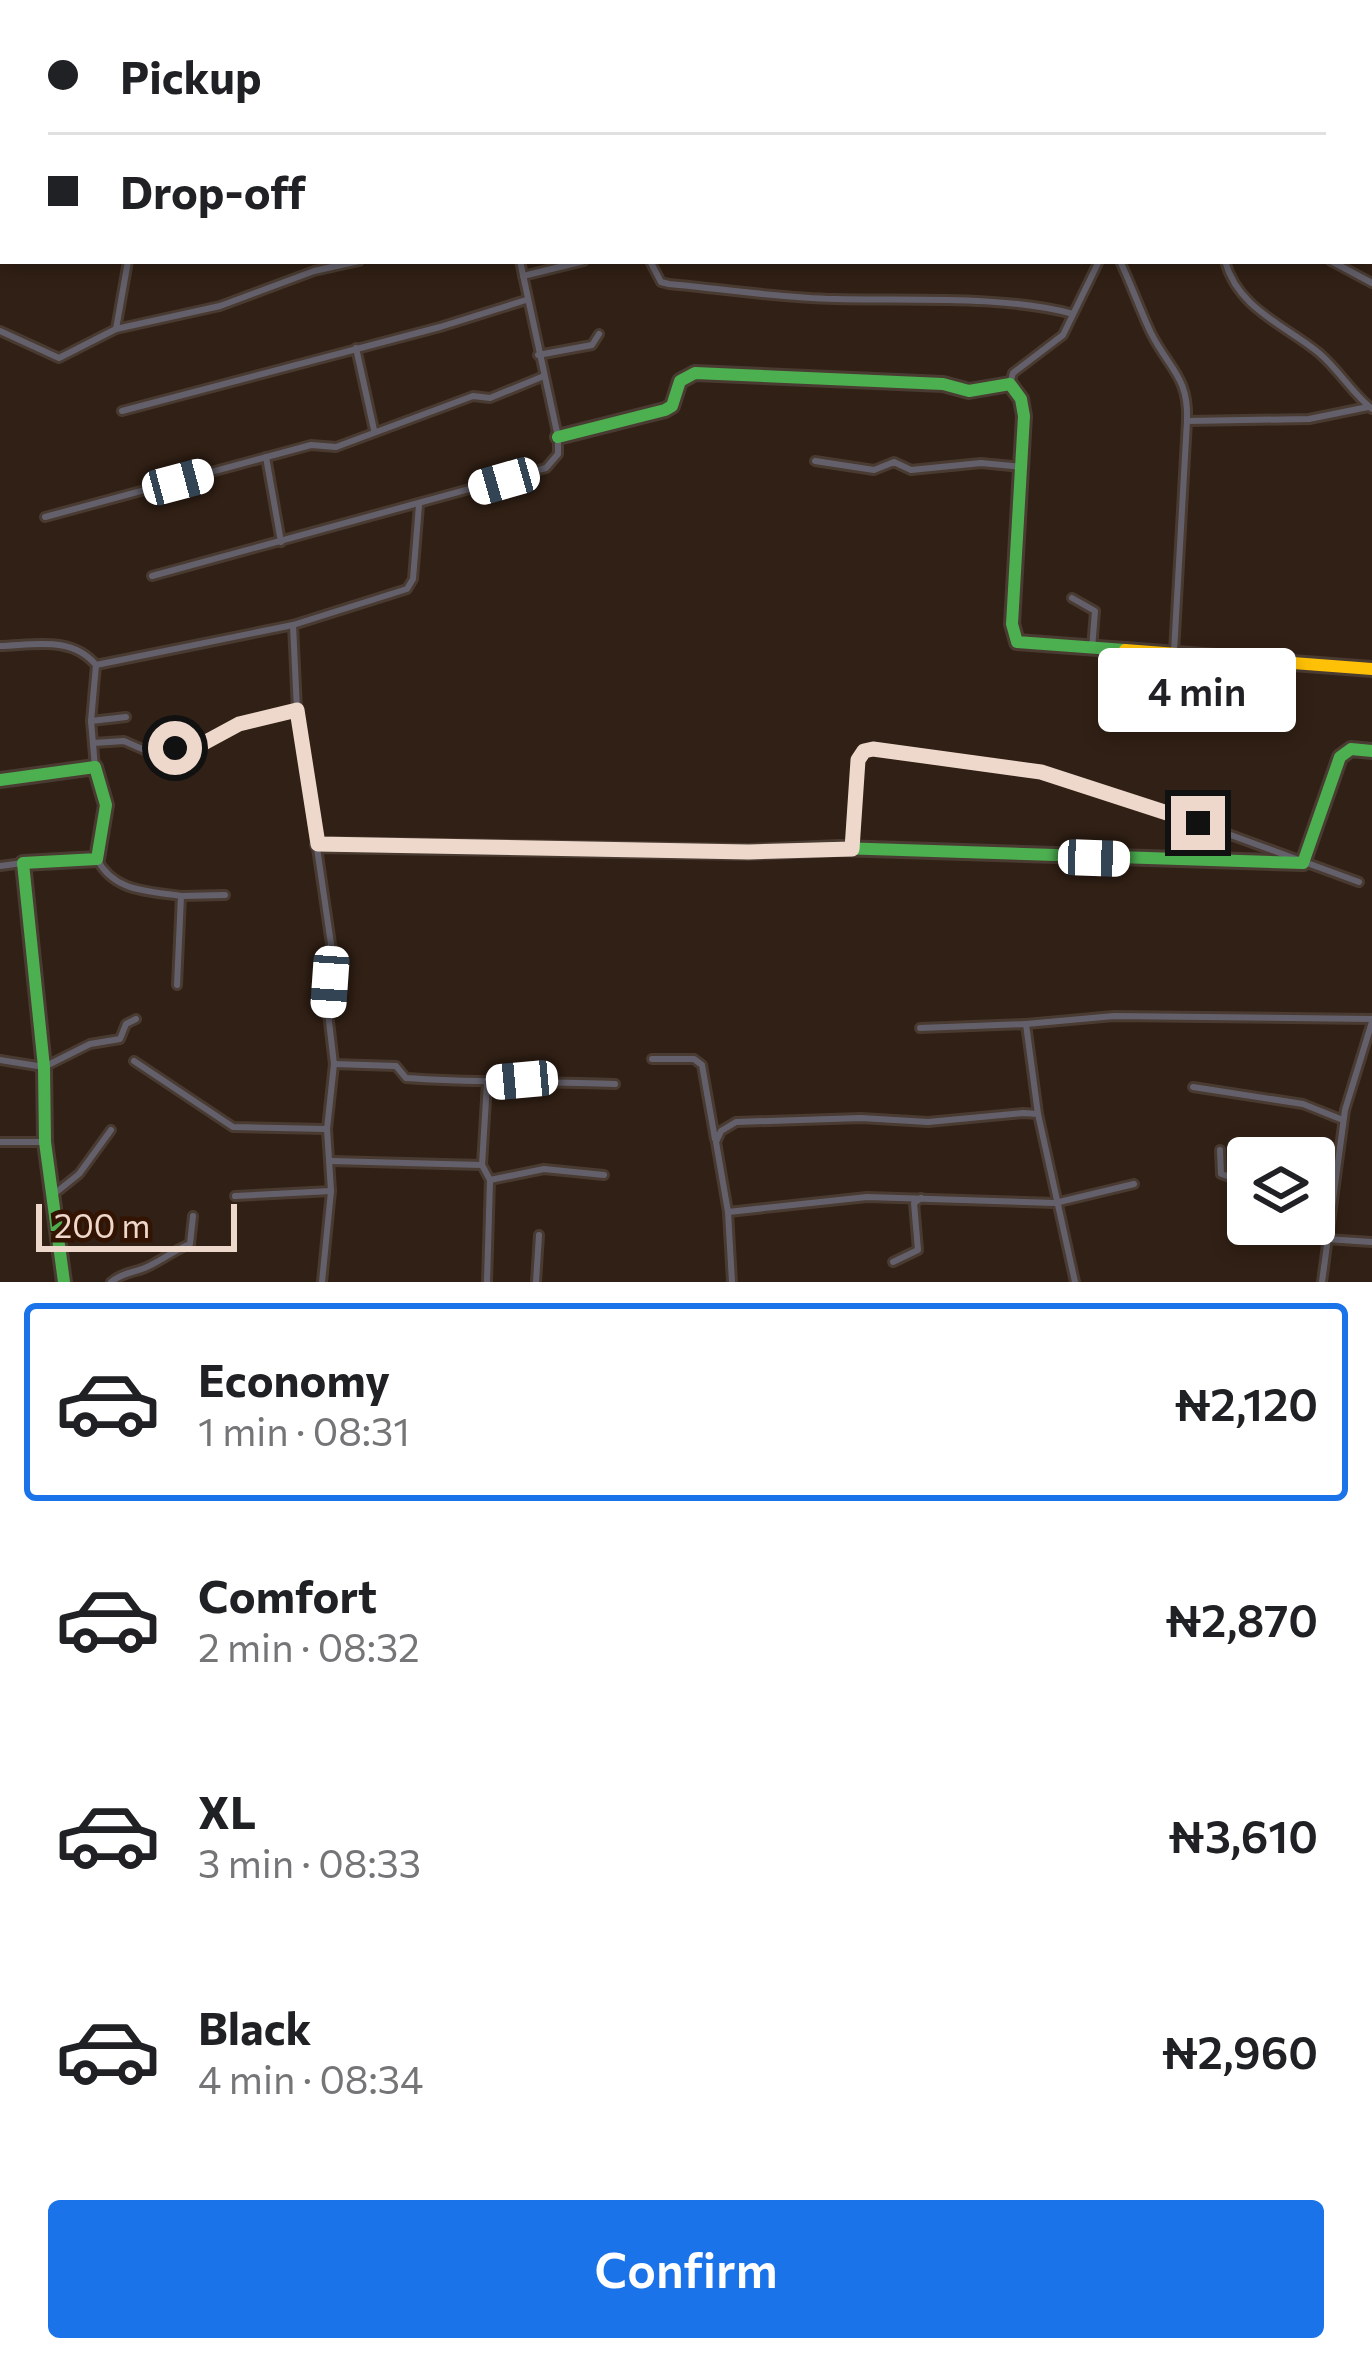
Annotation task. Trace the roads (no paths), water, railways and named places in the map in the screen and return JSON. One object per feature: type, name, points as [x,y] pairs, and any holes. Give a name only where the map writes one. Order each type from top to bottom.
[{"type":"street","points":[[116,329],[127,264]]},
{"type":"street","points":[[0,332],[59,358],[116,329],[220,306],[347,264]]},
{"type":"street","points":[[152,576],[546,468],[558,454],[558,437],[521,264]]},
{"type":"street","points":[[523,276],[572,264]]},
{"type":"street","points":[[652,264],[662,282],[669,284],[830,299],[1046,307],[1073,314]]},
{"type":"street","points":[[1010,384],[1013,373],[1063,335],[1098,264]]},
{"type":"street","points":[[1121,264],[1150,330],[1188,395],[1174,656]]},
{"type":"street","points":[[1227,264],[1244,297],[1318,352],[1370,408]]},
{"type":"street","points":[[1337,264],[1372,283]]},
{"type":"street","points":[[122,412],[526,300]]},
{"type":"street","points":[[538,355],[592,345],[599,334]]},
{"type":"street","points":[[356,348],[374,430]]},
{"type":"street","points":[[558,437],[665,410],[672,406],[680,381],[695,373],[944,384],[955,390],[1010,384]]},
{"type":"street","points":[[45,518],[311,446],[336,447],[473,396],[490,398],[544,376]]},
{"type":"street","points":[[1010,384],[1021,399],[1013,635],[1017,642],[1372,669]]},
{"type":"street","points":[[1187,421],[1309,419],[1370,408]]},
{"type":"street","points":[[266,458],[281,542]]},
{"type":"street","points":[[815,461],[874,470],[894,462],[911,470],[981,463],[1022,467]]},
{"type":"street","points":[[96,665],[293,625],[407,589],[413,579],[419,505]]},
{"type":"street","points":[[1072,598],[1095,611],[1092,649]]},
{"type":"street","points":[[293,625],[297,710],[332,951],[328,1012],[334,1064],[327,1130],[331,1191],[322,1282]]},
{"type":"street","points":[[0,646],[70,644],[96,665],[91,721],[94,767],[106,805],[97,859],[105,875],[124,887],[181,896],[225,895]]},
{"type":"street","points":[[93,743],[124,741],[148,752],[202,744],[239,724],[297,710]]},
{"type":"street","points":[[91,721],[126,717]]},
{"type":"street","points":[[852,849],[858,760],[864,751],[873,749],[1041,772],[1359,883]]},
{"type":"street","points":[[1303,863],[1340,758],[1351,749],[1372,752]]},
{"type":"street","points":[[0,780],[94,767]]},
{"type":"street","points":[[318,844],[749,852],[852,849],[1303,863]]},
{"type":"street","points":[[0,866],[97,859]]},
{"type":"street","points":[[23,863],[44,1067],[45,1142],[64,1282]]},
{"type":"street","points":[[177,986],[181,896]]},
{"type":"street","points":[[920,1028],[1114,1016],[1372,1021],[1343,1120],[1335,1174]]},
{"type":"street","points":[[0,1060],[44,1067],[90,1044],[120,1039],[126,1024],[136,1019]]},
{"type":"street","points":[[1026,1024],[1055,1203],[1076,1282]]},
{"type":"street","points":[[652,1059],[694,1059],[702,1065],[728,1212],[732,1282]]},
{"type":"street","points":[[134,1060],[233,1127],[327,1130]]},
{"type":"street","points":[[334,1064],[396,1066],[406,1078],[615,1084]]},
{"type":"street","points":[[487,1083],[482,1166],[490,1180],[487,1282]]},
{"type":"street","points":[[1193,1087],[1303,1104],[1343,1120]]},
{"type":"street","points":[[716,1142],[721,1131],[736,1122],[861,1118],[928,1122],[1038,1114]]},
{"type":"street","points":[[52,1196],[79,1174],[111,1130]]},
{"type":"street","points":[[0,1142],[45,1142]]},
{"type":"street","points":[[1220,1150],[1221,1174],[1227,1176]]},
{"type":"street","points":[[331,1161],[482,1166]]},
{"type":"street","points":[[490,1180],[544,1169],[604,1174]]},
{"type":"street","points":[[728,1212],[867,1197],[1055,1203],[1133,1184]]},
{"type":"street","points":[[235,1196],[331,1191]]},
{"type":"street","points":[[893,1262],[918,1250],[914,1203],[924,1196]]},
{"type":"street","points":[[111,1282],[190,1244],[193,1216]]},
{"type":"street","points":[[536,1282],[539,1235]]},
{"type":"street","points":[[1335,1240],[1372,1242]]},
{"type":"street","points":[[1322,1282],[1325,1245]]}]
